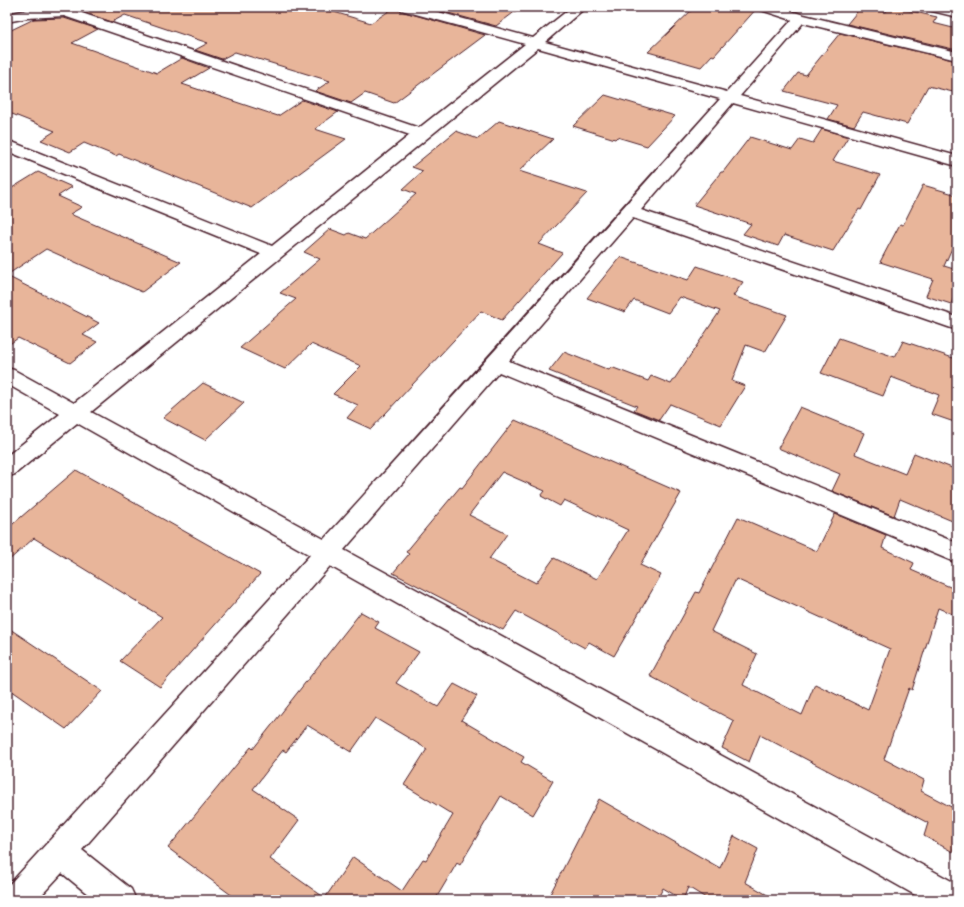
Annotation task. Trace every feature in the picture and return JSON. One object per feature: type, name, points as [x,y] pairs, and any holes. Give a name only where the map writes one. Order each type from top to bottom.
[{"type":"street","points":[[406,7],[957,161]]},
{"type":"street","points":[[7,468],[580,7]]},
{"type":"street","points":[[766,7],[800,18],[957,56]]},
{"type":"street","points":[[7,18],[33,14],[65,12],[421,134]]},
{"type":"street","points":[[16,900],[496,363],[628,211],[800,18]]},
{"type":"street","points":[[7,145],[274,253]]},
{"type":"street","points":[[628,211],[957,324]]},
{"type":"street","points":[[496,363],[957,553]]},
{"type":"street","points":[[7,375],[955,900]]},
{"type":"street","points":[[60,852],[120,900]]},
{"type":"lane","points":[[927,7],[957,14]]},
{"type":"building","points":[[68,7],[317,7],[371,23],[395,7],[399,7],[401,11],[485,35],[394,103],[365,93],[351,103],[315,91],[330,81],[235,52],[222,59],[195,50],[208,43],[125,15],[112,22]]},
{"type":"building","points":[[426,7],[521,7],[496,26]]},
{"type":"building","points":[[695,7],[758,7],[714,56],[712,55],[701,67],[648,52]]},
{"type":"building","points":[[861,7],[886,12],[890,7],[893,7],[937,17],[933,23],[957,29],[957,50],[847,24]]},
{"type":"building","points":[[64,18],[98,29],[72,43],[157,73],[182,58],[209,68],[182,84],[278,116],[302,100],[338,112],[315,129],[346,139],[252,208],[119,154],[116,156],[84,143],[70,152],[41,140],[55,131],[7,112],[7,32],[34,19]]},
{"type":"building","points":[[840,33],[957,61],[957,93],[928,86],[907,124],[863,112],[854,126],[828,119],[837,105],[784,91],[798,73],[806,75]]},
{"type":"building","points":[[605,95],[675,116],[647,146],[617,137],[615,139],[573,126]]},
{"type":"building","points":[[499,121],[553,139],[519,171],[587,193],[539,244],[562,253],[502,320],[481,311],[371,429],[347,418],[358,405],[333,394],[361,366],[311,344],[285,369],[240,348],[296,299],[280,293],[320,259],[304,252],[330,229],[346,235],[349,233],[365,239],[416,194],[403,189],[423,171],[412,167],[456,131],[478,139]]},
{"type":"building","points":[[822,129],[848,137],[833,161],[880,175],[861,210],[859,209],[833,251],[784,235],[778,246],[743,234],[751,224],[694,205],[721,172],[723,172],[750,137],[792,150],[800,139],[813,143]]},
{"type":"building","points":[[38,172],[72,187],[58,196],[82,207],[70,214],[181,262],[142,292],[46,249],[7,275],[7,191]]},
{"type":"building","points":[[923,185],[957,195],[957,237],[944,266],[957,270],[957,289],[951,304],[926,296],[933,279],[880,262],[900,224],[903,225]]},
{"type":"building","points":[[620,257],[688,280],[697,266],[743,282],[733,296],[787,315],[765,352],[746,345],[732,381],[745,386],[721,425],[670,404],[659,420],[634,410],[637,406],[549,371],[564,352],[609,370],[611,367],[648,381],[651,376],[671,384],[720,311],[680,297],[668,313],[634,300],[625,312],[587,298]]},
{"type":"building","points":[[7,276],[99,323],[83,335],[97,342],[70,363],[18,338],[7,346]]},
{"type":"building","points":[[839,338],[895,357],[903,341],[953,358],[957,352],[957,423],[931,414],[939,395],[891,377],[883,396],[821,373]]},
{"type":"building","points":[[203,383],[244,403],[205,440],[163,418]]},
{"type":"building","points":[[800,407],[864,433],[855,454],[905,474],[914,453],[957,470],[957,523],[900,499],[894,516],[832,491],[840,474],[778,448]]},
{"type":"building","points":[[515,420],[681,493],[640,565],[661,575],[614,656],[589,642],[585,648],[516,611],[503,630],[393,573],[409,554],[406,552],[460,487],[462,488]],"holes":[[[502,472],[545,491],[541,496],[560,506],[564,500],[628,530],[597,579],[554,558],[536,583],[489,559],[507,534],[469,515]]]},
{"type":"building","points":[[76,470],[260,574],[160,687],[120,661],[162,617],[34,538],[7,562],[7,529]]},
{"type":"building","points":[[835,514],[886,535],[882,548],[914,563],[911,570],[957,590],[957,616],[938,608],[912,690],[909,688],[884,759],[924,780],[921,791],[957,810],[957,837],[953,852],[924,836],[928,823],[760,735],[749,762],[722,748],[734,721],[650,676],[696,592],[699,593],[738,517],[817,551]],"holes":[[[736,579],[890,649],[868,710],[815,684],[802,715],[743,685],[757,654],[711,631]]]},
{"type":"building","points":[[361,612],[379,622],[375,628],[419,652],[396,683],[438,707],[454,684],[477,696],[461,720],[524,757],[521,762],[553,781],[533,815],[501,796],[460,865],[457,863],[435,900],[238,900],[168,848],[251,747],[253,749]],"holes":[[[375,718],[427,749],[404,785],[453,815],[426,860],[423,859],[402,891],[353,857],[325,898],[270,859],[299,820],[253,789],[283,750],[286,752],[307,725],[351,752]]]},
{"type":"building","points":[[7,627],[102,691],[66,729],[7,688]]},
{"type":"building","points":[[599,799],[720,868],[734,836],[758,849],[745,882],[776,900],[709,900],[688,887],[683,900],[663,888],[657,900],[547,900]]}]
